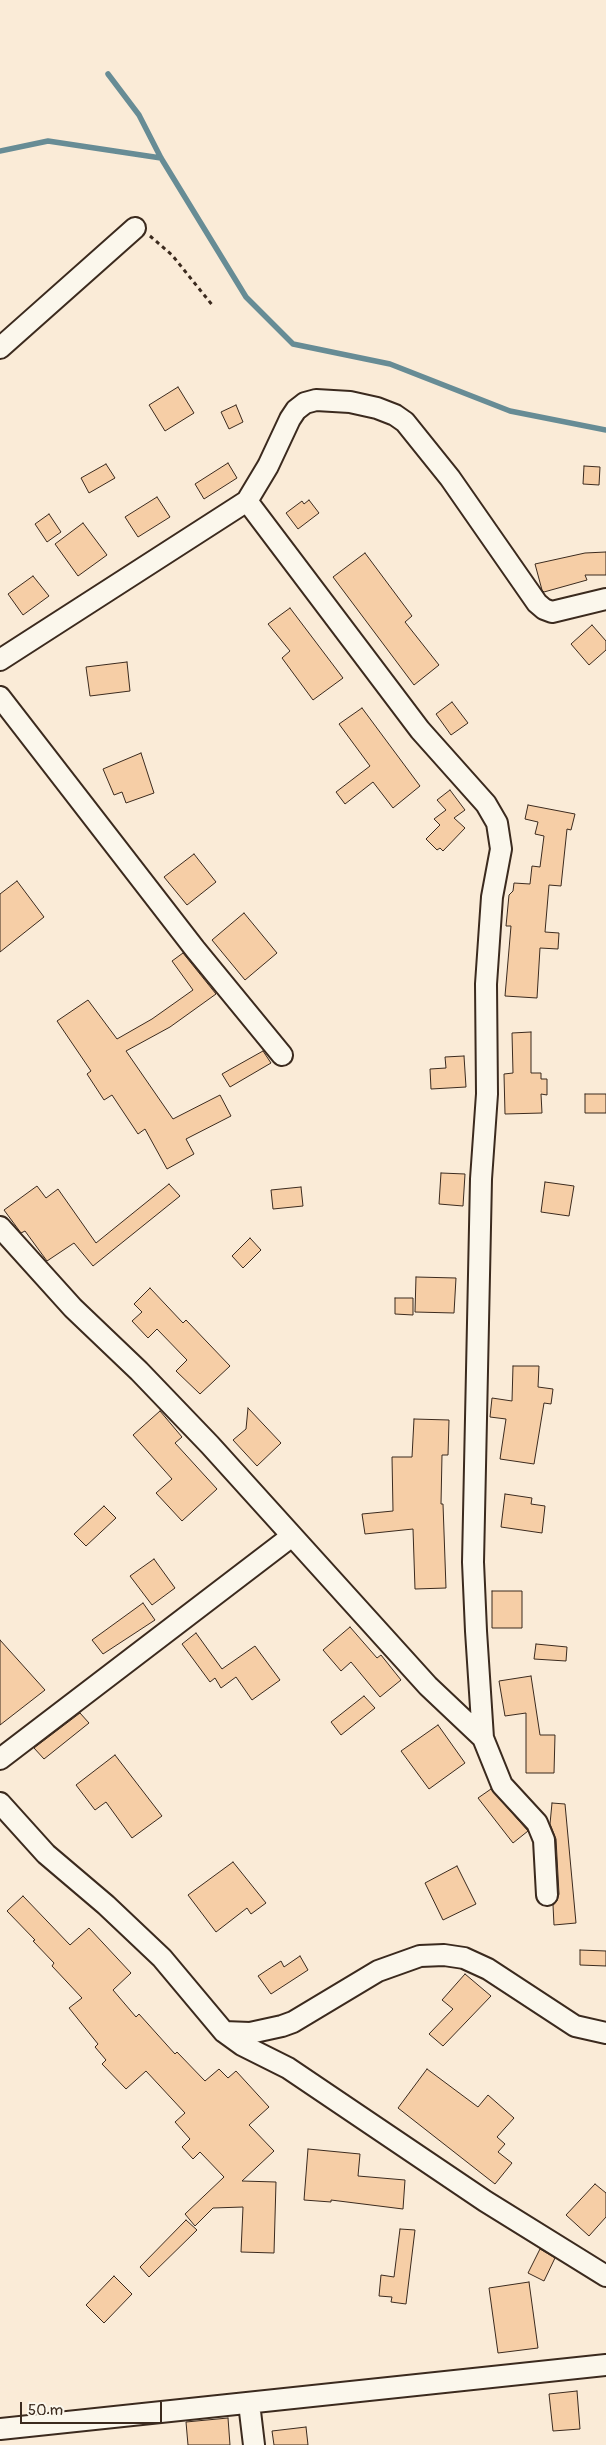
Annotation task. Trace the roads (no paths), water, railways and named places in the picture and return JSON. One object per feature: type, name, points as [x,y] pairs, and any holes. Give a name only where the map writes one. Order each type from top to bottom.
[{"type":"street","points":[[0,348],[135,228]]},
{"type":"street","points":[[0,660],[247,501],[268,466],[290,419],[305,403],[316,400],[332,400],[377,408],[395,415],[417,435],[536,603],[552,612],[606,600]]},
{"type":"street","points":[[247,501],[420,730],[486,804],[497,823],[501,849],[492,897],[488,935],[487,1094],[481,1179],[473,1562],[483,1738],[502,1785],[537,1823],[544,1840],[547,1895]]},
{"type":"street","points":[[0,697],[195,949],[282,1055]]},
{"type":"street","points":[[0,1226],[73,1308],[139,1371],[210,1445],[428,1686],[483,1738]]},
{"type":"street","points":[[0,1759],[292,1536]]},
{"type":"street","points":[[0,1803],[46,1854],[106,1905],[162,1958],[224,2032],[242,2045],[288,2068],[485,2201],[606,2276]]},
{"type":"street","points":[[224,2032],[250,2033],[293,2022],[378,1971],[420,1956],[444,1955],[464,1958],[488,1969],[575,2026],[606,2032]]},
{"type":"street","points":[[0,2429],[606,2365]]},
{"type":"street","points":[[250,2403],[254,2445]]},
{"type":"waterway","points":[[108,74],[139,115],[161,158],[246,297],[293,344],[390,364],[510,411],[606,430]]},
{"type":"waterway","points":[[0,151],[48,141],[161,158]]}]
